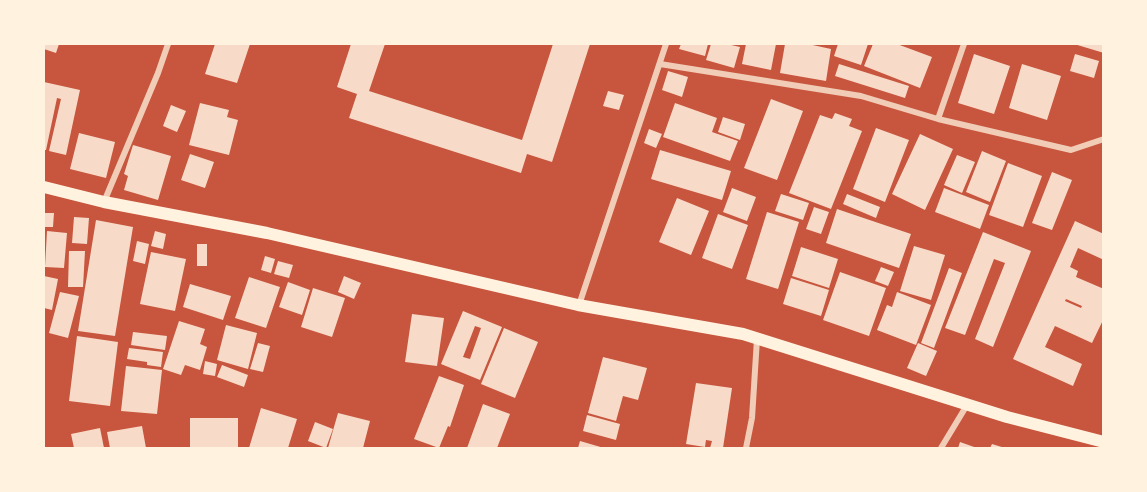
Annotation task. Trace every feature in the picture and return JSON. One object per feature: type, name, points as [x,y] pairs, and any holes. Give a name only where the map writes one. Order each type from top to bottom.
[{"type":"main road","points":[[44,187],[104,202],[267,233],[578,305],[696,324],[757,337],[1006,417],[1104,442]]},
{"type":"street","points":[[104,202],[158,74],[168,44]]},
{"type":"street","points":[[578,305],[666,44]]},
{"type":"street","points":[[938,119],[964,44]]},
{"type":"street","points":[[660,64],[861,96],[938,119],[1071,150],[1104,139]]},
{"type":"street","points":[[746,448],[752,418],[757,337]]},
{"type":"street","points":[[941,448],[967,404]]},
{"type":"building","points":[[44,44],[59,44],[56,53],[44,49]]},
{"type":"building","points":[[215,44],[250,44],[237,83],[205,74]]},
{"type":"building","points":[[351,44],[385,44],[369,91],[522,140],[553,44],[590,44],[552,162],[527,154],[521,173],[349,118],[357,94],[337,87]]},
{"type":"building","points":[[681,44],[708,44],[705,56],[679,49]]},
{"type":"building","points":[[711,44],[740,47],[734,68],[706,60]]},
{"type":"building","points":[[746,44],[776,44],[771,70],[742,64]]},
{"type":"building","points":[[785,44],[808,44],[831,49],[826,81],[780,73]]},
{"type":"building","points":[[838,44],[868,44],[861,65],[834,56]]},
{"type":"building","points":[[873,44],[897,44],[932,57],[920,88],[864,66]]},
{"type":"building","points":[[1074,44],[1104,44],[1104,53]]},
{"type":"building","points":[[974,54],[1010,66],[994,114],[958,103]]},
{"type":"building","points":[[1075,54],[1099,61],[1094,78],[1070,71]]},
{"type":"building","points":[[839,64],[909,86],[905,98],[835,76]]},
{"type":"building","points":[[1022,64],[1061,76],[1047,120],[1009,108]]},
{"type":"building","points":[[668,71],[688,77],[682,97],[662,90]]},
{"type":"building","points":[[44,82],[80,90],[66,155],[49,151],[61,99],[57,98],[46,150],[44,150]]},
{"type":"building","points":[[608,91],[624,95],[619,110],[603,106]]},
{"type":"building","points":[[771,99],[803,111],[777,180],[744,168]]},
{"type":"building","points":[[200,103],[229,110],[227,117],[238,120],[229,155],[189,145]]},
{"type":"building","points":[[675,103],[717,118],[712,132],[738,141],[730,161],[663,137]]},
{"type":"building","points":[[171,105],[186,111],[177,132],[163,126]]},
{"type":"building","points":[[835,113],[852,119],[849,126],[862,131],[831,209],[789,193],[820,115],[832,119]]},
{"type":"building","points":[[723,117],[745,124],[740,140],[718,132]]},
{"type":"building","points":[[876,128],[909,140],[885,202],[853,189]]},
{"type":"building","points":[[649,129],[662,134],[656,148],[644,143]]},
{"type":"building","points":[[79,133],[115,142],[106,178],[70,169]]},
{"type":"building","points":[[920,134],[953,149],[925,210],[892,194]]},
{"type":"building","points":[[133,145],[171,156],[158,200],[124,190],[128,176],[124,174]]},
{"type":"building","points":[[660,150],[731,171],[722,200],[651,179]]},
{"type":"building","points":[[982,151],[1006,161],[990,202],[966,192]]},
{"type":"building","points":[[190,154],[214,162],[205,188],[181,180]]},
{"type":"building","points":[[957,155],[975,162],[962,193],[944,185]]},
{"type":"building","points":[[1008,163],[1042,176],[1023,227],[989,215]]},
{"type":"building","points":[[1052,172],[1072,180],[1052,230],[1032,223]]},
{"type":"building","points":[[732,188],[756,197],[747,221],[723,212]]},
{"type":"building","points":[[944,188],[989,205],[980,229],[935,212]]},
{"type":"building","points":[[781,194],[809,203],[803,220],[775,211]]},
{"type":"building","points":[[847,194],[880,207],[876,218],[843,204]]},
{"type":"building","points":[[677,198],[709,211],[691,255],[659,242]]},
{"type":"building","points":[[814,207],[829,212],[821,234],[806,229]]},
{"type":"building","points":[[837,209],[911,234],[899,268],[826,243]]},
{"type":"building","points":[[767,212],[799,222],[778,289],[746,279]]},
{"type":"building","points":[[44,213],[54,213],[53,227],[44,227]]},
{"type":"building","points":[[718,214],[748,225],[732,269],[702,258]]},
{"type":"building","points":[[74,217],[89,218],[87,244],[72,243]]},
{"type":"building","points":[[96,220],[133,227],[115,336],[78,331]]},
{"type":"building","points":[[1075,221],[1104,234],[1104,260],[1078,248],[1070,267],[1078,271],[1076,277],[1104,289],[1104,318],[1092,343],[1055,326],[1045,347],[1082,364],[1073,386],[1013,359]],"holes":[[[1066,299],[1082,306],[1081,308],[1065,301]]]},
{"type":"building","points":[[47,231],[67,233],[64,268],[45,267]]},
{"type":"building","points":[[155,231],[166,234],[163,249],[151,246]]},
{"type":"building","points":[[983,232],[1031,251],[993,347],[975,339],[1005,263],[994,259],[965,335],[945,328]]},
{"type":"building","points":[[137,241],[149,244],[145,264],[133,261]]},
{"type":"building","points":[[197,244],[207,244],[207,266],[197,266]]},
{"type":"building","points":[[914,246],[945,255],[931,300],[900,291]]},
{"type":"building","points":[[801,247],[838,259],[829,288],[792,276]]},
{"type":"building","points":[[69,251],[85,251],[83,287],[68,287]]},
{"type":"building","points":[[151,252],[186,259],[175,311],[140,304]]},
{"type":"building","points":[[265,256],[275,259],[271,273],[261,270]]},
{"type":"building","points":[[278,261],[293,265],[289,278],[274,274]]},
{"type":"building","points":[[881,267],[894,272],[888,286],[875,281]]},
{"type":"building","points":[[949,268],[962,273],[934,348],[921,343]]},
{"type":"building","points":[[840,272],[886,288],[869,336],[823,320]]},
{"type":"building","points":[[44,276],[58,279],[52,310],[44,308]]},
{"type":"building","points":[[344,276],[361,283],[354,299],[338,292]]},
{"type":"building","points":[[249,277],[280,287],[266,328],[235,318]]},
{"type":"building","points":[[791,278],[829,290],[821,316],[783,304]]},
{"type":"building","points":[[288,282],[310,290],[302,315],[279,307]]},
{"type":"building","points":[[190,284],[231,296],[223,320],[183,307]]},
{"type":"building","points":[[313,288],[345,298],[332,337],[301,327]]},
{"type":"building","points":[[60,292],[79,296],[68,338],[49,333]]},
{"type":"building","points":[[897,292],[931,305],[916,345],[877,330],[887,305],[892,307]]},
{"type":"building","points":[[463,311],[502,327],[480,380],[441,364]],"holes":[[[475,326],[481,328],[470,359],[463,357]]]},
{"type":"building","points":[[412,314],[444,318],[437,366],[405,362]]},
{"type":"building","points":[[179,321],[205,329],[200,344],[207,347],[200,370],[185,365],[181,375],[163,369]]},
{"type":"building","points":[[226,325],[257,333],[248,369],[217,360]]},
{"type":"building","points":[[504,328],[538,342],[515,398],[481,384]]},
{"type":"building","points":[[133,332],[167,336],[165,350],[131,345]]},
{"type":"building","points":[[77,336],[118,342],[110,406],[69,401]]},
{"type":"building","points":[[258,343],[270,346],[263,372],[250,369]]},
{"type":"building","points":[[918,343],[937,351],[926,376],[907,368]]},
{"type":"building","points":[[129,348],[163,352],[161,367],[127,359]]},
{"type":"building","points":[[603,357],[647,368],[638,400],[623,396],[616,421],[588,413]]},
{"type":"building","points":[[205,361],[217,364],[215,376],[203,374]]},
{"type":"building","points":[[222,365],[248,375],[244,387],[217,377]]},
{"type":"building","points":[[126,366],[162,370],[157,414],[121,411]]},
{"type":"building","points":[[439,376],[464,385],[450,427],[448,426],[439,448],[414,439]]},
{"type":"building","points":[[696,383],[732,388],[723,448],[710,448],[712,441],[706,440],[705,447],[686,444]]},
{"type":"building","points":[[483,404],[510,414],[497,448],[467,448]]},
{"type":"building","points":[[261,408],[297,419],[288,448],[249,448]]},
{"type":"building","points":[[338,413],[370,421],[363,448],[328,448]]},
{"type":"building","points":[[587,415],[620,424],[616,440],[583,431]]},
{"type":"building","points":[[190,418],[238,418],[238,448],[190,448]]},
{"type":"building","points":[[315,422],[333,429],[326,448],[308,441]]},
{"type":"building","points":[[142,426],[146,448],[110,448],[107,432]]},
{"type":"building","points":[[100,428],[104,448],[74,448],[71,434]]},
{"type":"building","points":[[580,441],[604,448],[578,448]]},
{"type":"building","points":[[960,442],[977,448],[958,448]]},
{"type":"building","points":[[992,444],[1005,448],[990,448]]}]
